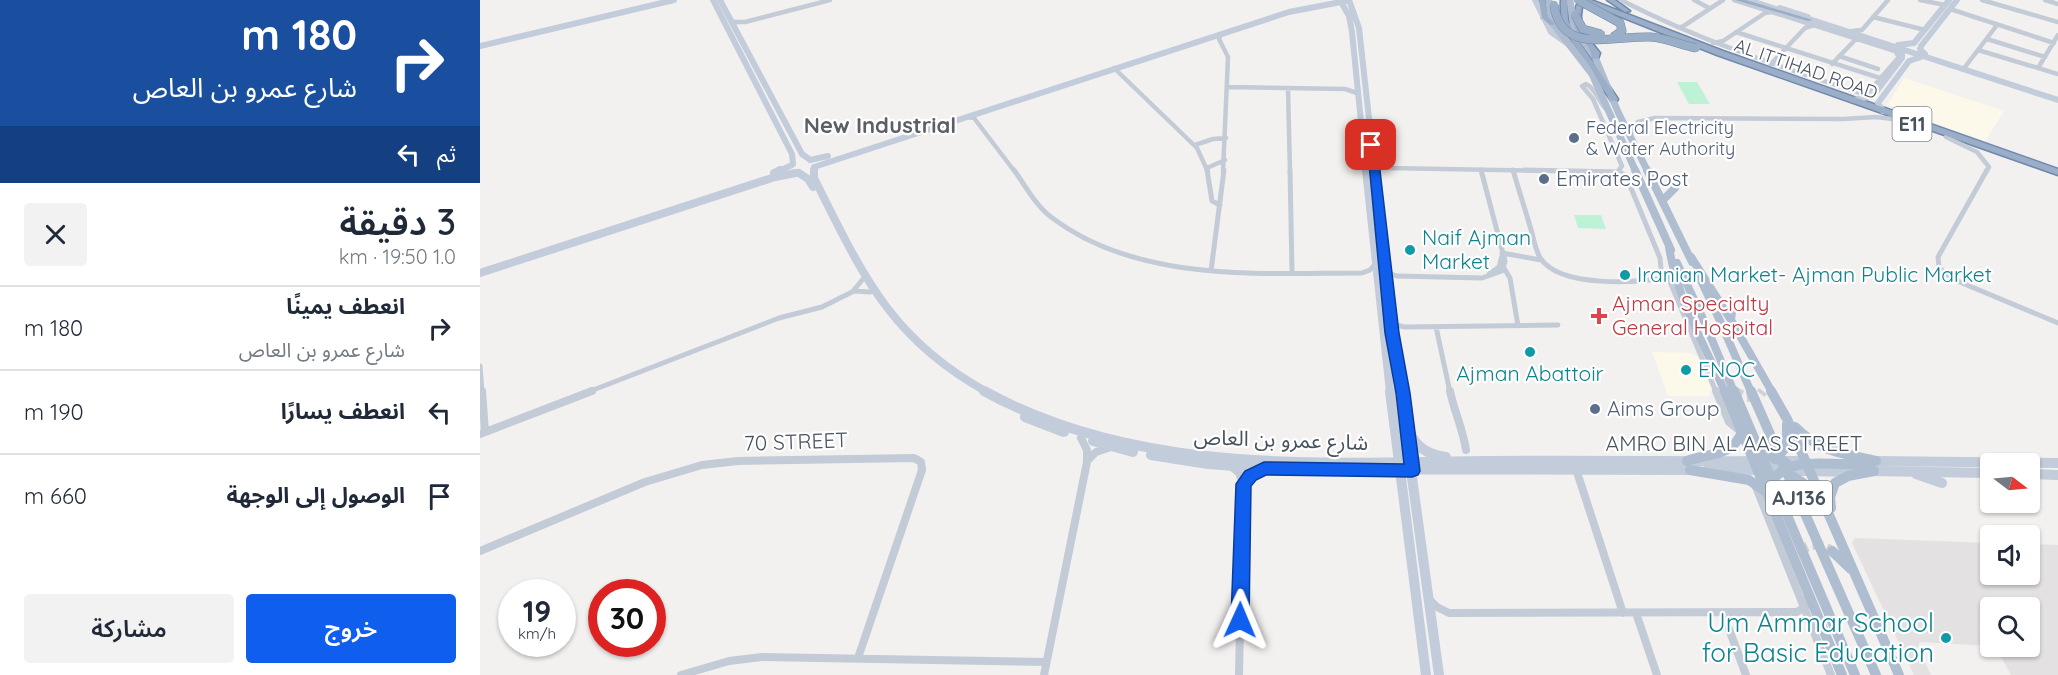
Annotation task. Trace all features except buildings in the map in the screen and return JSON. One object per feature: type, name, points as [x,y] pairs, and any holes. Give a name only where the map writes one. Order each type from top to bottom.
[{"type":"highway","points":[[1542,0],[1545,18],[1552,24]]},
{"type":"highway","points":[[1564,0],[1563,13],[1566,29],[1614,99]]},
{"type":"highway","points":[[1570,0],[1611,21],[1616,29],[1603,34],[1591,33],[1582,27],[1575,15]]},
{"type":"highway","points":[[1736,0],[1764,10],[1807,20]]},
{"type":"highway","points":[[1554,1],[1562,24],[1569,30],[1599,38],[1609,38],[1621,33],[1623,29],[1620,23],[1586,1]]},
{"type":"highway","points":[[1554,1],[1553,15],[1558,25],[1578,37],[1603,41],[1651,38],[1696,48]]},
{"type":"highway","points":[[1575,15],[1586,1]]},
{"type":"highway","points":[[1586,1],[1711,47],[1722,47]]},
{"type":"highway","name":"AL ITTIHAD ROAD","points":[[1586,1],[1722,47],[1901,120],[2058,177]]},
{"type":"highway","name":"AL ITTIHAD ROAD","points":[[1586,1],[1696,48],[1770,68],[1786,76],[2058,172]]},
{"type":"highway","points":[[1611,1],[1660,27]]},
{"type":"highway","points":[[1575,15],[1578,28],[1596,53],[1595,57]]},
{"type":"highway","points":[[1990,140],[2010,155]]},
{"type":"main road","points":[[480,45],[663,0]]},
{"type":"main road","points":[[480,45],[674,0]]},
{"type":"main road","name":"شارع عمرو بن العاص","points":[[713,0],[792,154],[793,164],[790,170],[808,179],[870,292],[894,326],[920,352],[945,372],[1016,412],[1081,438],[1175,460],[1264,468],[1411,466]]},
{"type":"main road","points":[[720,0],[754,69],[801,154],[812,163]]},
{"type":"main road","points":[[480,271],[775,177],[798,173],[812,163],[1140,55],[1315,3],[1343,0]]},
{"type":"main road","points":[[1343,0],[1352,32],[1376,279],[1426,675]]},
{"type":"main road","points":[[1343,0],[1359,28],[1391,324],[1410,434],[1421,449],[1436,456],[1482,461]]},
{"type":"main road","points":[[1535,0],[1540,16],[1548,29],[1571,46]]},
{"type":"main road","points":[[1570,0],[1574,28],[1595,57],[1630,135],[1691,258],[1725,320],[1758,366],[1812,468],[1899,675]]},
{"type":"main road","points":[[1748,0],[2058,98]]},
{"type":"main road","points":[[1754,0],[1848,32]]},
{"type":"main road","points":[[1552,24],[1548,12],[1554,1]]},
{"type":"main road","points":[[1117,70],[1124,65],[1315,3],[1347,12]]},
{"type":"main road","points":[[1896,46],[1912,44],[1948,6]]},
{"type":"main road","name":"AJ136","points":[[1552,24],[1588,66],[1704,321],[1855,675]]},
{"type":"main road","points":[[1923,35],[1921,47],[1926,56]]},
{"type":"main road","points":[[1896,46],[1905,61]]},
{"type":"main road","points":[[739,53],[745,58],[749,57]]},
{"type":"main road","points":[[999,105],[1117,70],[1140,55]]},
{"type":"main road","points":[[1883,111],[1878,103],[1879,86],[1905,61],[1926,56],[2058,98]]},
{"type":"main road","points":[[1854,100],[1879,86],[1905,61]]},
{"type":"main road","points":[[745,66],[750,64],[754,69]]},
{"type":"main road","points":[[1879,86],[1890,75]]},
{"type":"main road","points":[[480,271],[504,260],[774,173],[793,164],[812,163],[963,116],[975,115],[1021,97],[1023,93]]},
{"type":"main road","points":[[1357,96],[1363,101],[1365,117],[1369,123]]},
{"type":"main road","name":"شارع عمرو بن العاص","points":[[812,163],[814,178],[874,291],[888,312],[932,357],[993,396],[1077,431],[1168,453],[1260,462],[1377,466]]},
{"type":"main road","points":[[1663,200],[1675,188]]},
{"type":"main road","points":[[1669,247],[1673,267],[1742,432],[1774,465],[1803,483],[1831,515]]},
{"type":"main road","points":[[1725,320],[1733,304]]},
{"type":"main road","name":"AJ136","points":[[1725,320],[1876,675]]},
{"type":"main road","points":[[1697,347],[1709,355]]},
{"type":"main road","points":[[1758,366],[1763,391]]},
{"type":"main road","points":[[1717,373],[1732,390]]},
{"type":"main road","points":[[1719,396],[1730,402]]},
{"type":"main road","points":[[1404,403],[1439,675]]},
{"type":"main road","points":[[1787,419],[1788,443],[1774,465],[1770,485],[1773,503],[1842,675]]},
{"type":"main road","points":[[1787,419],[1806,439],[1822,449],[1875,466]]},
{"type":"main road","points":[[1742,432],[1774,465],[1812,468],[1875,466]]},
{"type":"main road","points":[[1689,466],[1725,453],[1738,442],[1742,432]]},
{"type":"main road","points":[[1395,434],[1390,454],[1377,466],[1390,474],[1401,486]]},
{"type":"main road","name":"AMRO BIN AL AAS STREET","points":[[1411,466],[1482,461],[1689,466],[1774,465]]},
{"type":"main road","name":"AMRO BIN AL AAS STREET","points":[[1875,466],[2058,463]]},
{"type":"main road","points":[[1773,503],[1774,465]]},
{"type":"main road","name":"AMRO BIN AL AAS STREET","points":[[1411,466],[1436,470],[1670,471],[1689,466]]},
{"type":"main road","points":[[1689,466],[1704,474],[1741,476],[1750,479],[1762,488],[1773,503]]},
{"type":"main road","points":[[1831,515],[1830,495],[1834,485],[1846,477],[1875,466]]},
{"type":"main road","name":"AMRO BIN AL AAS STREET","points":[[1875,466],[1907,471],[1980,473]]},
{"type":"main road","points":[[1415,490],[1424,476],[1436,470]]},
{"type":"main road","points":[[1907,471],[1942,483]]},
{"type":"main road","points":[[2040,477],[2058,475]]},
{"type":"main road","points":[[1770,485],[1780,477],[1791,478],[1803,483]]},
{"type":"main road","points":[[1832,551],[1856,575]]},
{"type":"main road","points":[[1798,566],[1800,553]]},
{"type":"street","points":[[732,25],[830,0]]},
{"type":"street","points":[[1621,0],[1674,27],[1722,47],[1736,32],[1764,10],[1861,36],[1892,49],[1899,55],[1879,86],[1865,96]]},
{"type":"street","points":[[1694,0],[1709,8]]},
{"type":"street","points":[[1683,29],[1721,0]]},
{"type":"street","points":[[1832,64],[1861,36],[1873,17],[1888,0]]},
{"type":"street","points":[[1920,0],[1948,6],[1966,16],[2054,43]]},
{"type":"street","points":[[1982,0],[2058,22]]},
{"type":"street","points":[[2045,0],[2057,1]]},
{"type":"street","points":[[2007,7],[2010,1]]},
{"type":"street","points":[[1873,17],[1911,28],[1923,35]]},
{"type":"street","points":[[1805,28],[1807,20]]},
{"type":"street","points":[[1817,25],[1805,28],[1785,48],[1770,68],[1865,96]]},
{"type":"street","points":[[1965,67],[1997,25]]},
{"type":"street","points":[[1736,32],[1870,76],[1879,86]]},
{"type":"street","points":[[1211,271],[1226,159],[1228,57],[1219,39],[1221,34]]},
{"type":"street","points":[[2038,68],[2058,35]]},
{"type":"street","points":[[1987,39],[2045,57]]},
{"type":"street","points":[[1200,40],[1213,41],[1225,50]]},
{"type":"street","points":[[1978,50],[2058,74]]},
{"type":"street","points":[[1839,56],[1878,69]]},
{"type":"street","points":[[1117,70],[1195,145],[1207,168],[1212,201],[1220,205]]},
{"type":"street","points":[[1228,87],[1345,89],[1356,84]]},
{"type":"street","points":[[1610,114],[1601,105],[1591,86],[1581,86],[1592,98],[1610,138],[1622,166],[1618,171]]},
{"type":"street","points":[[1865,96],[1879,86]]},
{"type":"street","points":[[1288,88],[1292,273]]},
{"type":"street","points":[[1345,89],[1357,96]]},
{"type":"street","points":[[975,115],[1026,183],[1039,205],[1059,223],[1109,248],[1129,255],[1211,271],[1362,273],[1370,270],[1375,264]]},
{"type":"street","points":[[1630,135],[1638,122],[1654,118],[1876,117],[1901,120]]},
{"type":"street","points":[[1946,136],[1980,155],[1987,161],[1989,167],[1938,257],[1939,268],[1955,280],[2058,323]]},
{"type":"street","points":[[1195,145],[1212,139],[1226,138]]},
{"type":"street","points":[[1207,168],[1226,159]]},
{"type":"street","points":[[1373,161],[1387,168],[1618,171],[1626,176],[1660,258],[1665,278],[1731,424],[1742,432]]},
{"type":"street","points":[[1374,175],[1387,168]]},
{"type":"street","points":[[1385,272],[1401,276],[1486,277],[1500,270],[1506,261],[1502,254],[1481,170]]},
{"type":"street","points":[[1513,170],[1541,260]]},
{"type":"street","points":[[1515,177],[1526,170]]},
{"type":"street","points":[[1502,254],[1541,260],[1557,273],[1574,278],[1665,278]]},
{"type":"street","points":[[1665,278],[1673,267]]},
{"type":"street","points":[[1500,270],[1510,283],[1518,326]]},
{"type":"street","points":[[1362,273],[1376,279]]},
{"type":"street","points":[[1387,284],[1401,276]]},
{"type":"street","points":[[480,366],[483,433],[779,318],[822,307],[854,291],[863,279]]},
{"type":"street","points":[[854,291],[870,292]]},
{"type":"street","points":[[1391,324],[1402,327],[1558,325]]},
{"type":"street","points":[[1436,327],[1455,418],[1462,429],[1466,450]]},
{"type":"street","points":[[1044,675],[1089,460],[1088,450],[1081,438]]},
{"type":"street","points":[[1089,460],[1096,452],[1112,447]]},
{"type":"street","name":"70 STREET","points":[[480,551],[645,482],[702,465],[738,461],[914,458],[921,462],[922,470],[858,658]]},
{"type":"street","points":[[1230,466],[1239,474],[1244,484],[1239,675]]},
{"type":"street","points":[[1244,484],[1254,472],[1264,468]]},
{"type":"street","points":[[1576,469],[1623,613]]},
{"type":"street","points":[[1750,479],[1758,489],[1803,609],[1831,675]]},
{"type":"street","points":[[1428,598],[1437,607],[1449,613],[1794,612],[1803,609],[1807,602],[1807,588]]},
{"type":"street","points":[[1794,612],[1809,621]]},
{"type":"street","points":[[1433,626],[1439,618],[1449,613]]},
{"type":"street","points":[[1636,613],[1657,675]]},
{"type":"street","points":[[1723,613],[1746,675]]},
{"type":"street","points":[[681,675],[705,667],[751,658],[1046,662]]},
{"type":"shaded area","points":[[1904,78],[2004,111],[1985,141],[1898,111],[1888,104]]},
{"type":"shaded area","name":"ENOC","points":[[1652,352],[1691,353],[1700,359],[1712,388],[1709,396],[1668,396]]},
{"type":"shaded area","points":[[1855,538],[1980,543],[1980,585],[2040,585],[2040,544],[2058,545],[2058,675],[2011,675],[2001,657],[2040,657],[2040,597],[1980,597],[1980,645],[1920,642],[1918,647],[1931,675],[1914,675],[1852,543]]},
{"type":"green space","points":[[1677,82],[1697,82],[1710,104],[1689,104]]},
{"type":"green space","points":[[1574,215],[1601,215],[1606,229],[1578,228]]},
{"type":"tunnel","points":[[1732,390],[1736,392]]},
{"type":"tunnel","points":[[1733,391],[1746,397],[1759,396],[1763,391]]},
{"type":"tunnel","points":[[1800,553],[1811,545],[1832,551]]},
{"type":"place","name":"Federal Electricity & Water Authority","points":[[1574,138]]},
{"type":"place","name":"Emirates Post","points":[[1544,179]]},
{"type":"place","name":"Naif Ajman Market","points":[[1410,250]]},
{"type":"place","name":"Iranian Market- Ajman Public Market","points":[[1625,275]]},
{"type":"place","name":"Ajman Specialty General Hospital","points":[[1599,316]]},
{"type":"place","name":"Ajman Abattoir","points":[[1530,352]]},
{"type":"place","name":"ENOC","points":[[1686,370]]},
{"type":"place","name":"Aims Group","points":[[1595,409]]},
{"type":"place","name":"Um Ammar School for Basic Education","points":[[1946,638]]},
{"type":"district","name":"New Industrial","points":[[880,125]]},
{"type":"route","points":[[1240,620],[1244,484],[1254,472],[1264,468],[1412,471],[1403,393],[1392,333],[1371,145]]}]
